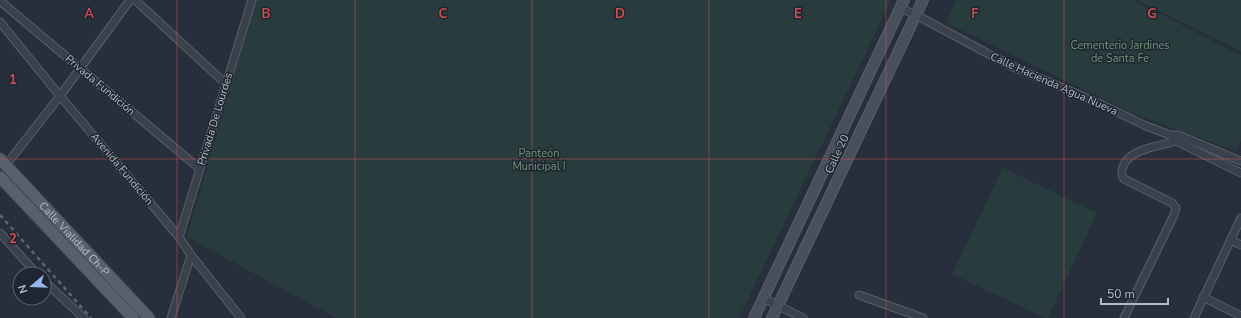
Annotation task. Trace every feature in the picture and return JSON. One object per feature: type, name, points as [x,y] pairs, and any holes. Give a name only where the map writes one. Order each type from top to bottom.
[{"type":"main road","name":"Calle 20","points":[[772,318],[923,0]]},
{"type":"main road","name":"Calle 20","points":[[754,318],[902,4]]},
{"type":"main road","points":[[834,148],[849,157]]},
{"type":"main road","name":"Calle Vialidad Ch-P","points":[[3,162],[149,318]]},
{"type":"main road","name":"Calle Vialidad Ch-P","points":[[0,177],[133,318]]},
{"type":"street","points":[[3,162],[60,96],[130,0]]},
{"type":"street","points":[[135,0],[226,84]]},
{"type":"street","name":"Privada De Lourdes","points":[[179,237],[252,0]]},
{"type":"street","name":"Privada Fundición","points":[[0,1],[200,169]]},
{"type":"street","name":"Calle Hacienda Agua Nueva","points":[[902,4],[916,15],[1012,66],[1096,102],[1144,125],[1177,138]]},
{"type":"street","name":"Avenida Fundición","points":[[0,22],[60,96],[179,237],[191,255],[241,318]]},
{"type":"street","points":[[1124,318],[1174,216],[1176,208],[1172,203],[1124,179],[1121,171],[1124,163],[1129,157],[1139,151],[1177,138],[1241,161]]},
{"type":"street","points":[[1177,138],[1241,173]]},
{"type":"street","points":[[1194,318],[1241,218]]},
{"type":"street","points":[[0,232],[30,266]]},
{"type":"street","points":[[1231,240],[1241,245]]},
{"type":"street","points":[[171,318],[191,255]]},
{"type":"street","points":[[52,288],[84,318]]},
{"type":"street","points":[[859,295],[923,318]]},
{"type":"street","points":[[1203,297],[1241,316]]},
{"type":"street","points":[[763,298],[803,318]]},
{"type":"green space","name":"Panteón Municipal I","points":[[256,0],[891,0],[739,318],[336,318],[187,237]]},
{"type":"green space","name":"Cementerio Jardines de Santa Fe","points":[[956,0],[1132,0],[1241,55],[1241,140],[1236,151],[1132,113],[946,23]]},
{"type":"green space","points":[[1136,0],[1241,0],[1241,51]]},
{"type":"green space","points":[[1003,168],[1097,213],[1048,318],[1045,318],[952,274]]},
{"type":"railway","points":[[0,215],[91,318]]}]
